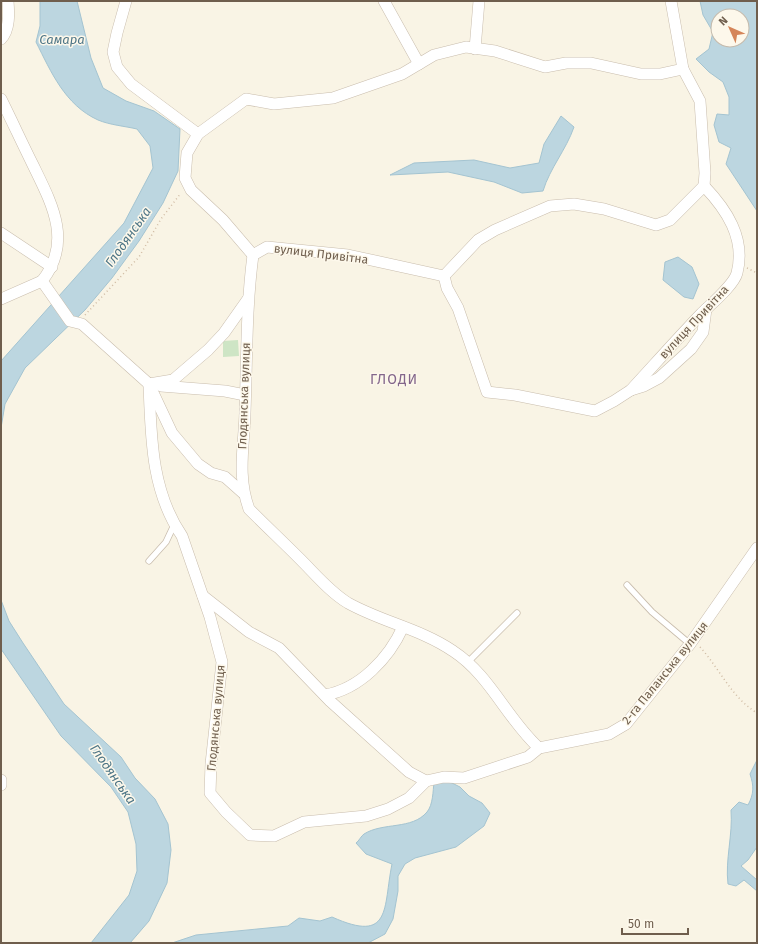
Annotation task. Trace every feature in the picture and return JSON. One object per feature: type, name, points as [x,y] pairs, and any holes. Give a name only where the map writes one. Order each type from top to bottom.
[{"type":"street","points":[[1,40],[8,26],[8,1]]},
{"type":"street","points":[[126,1],[113,52],[116,67],[132,84],[198,134]]},
{"type":"street","points":[[384,1],[419,64]]},
{"type":"street","points":[[475,49],[479,1]]},
{"type":"street","points":[[444,276],[478,240],[495,230],[550,206],[574,204],[604,209],[656,225],[670,220],[704,186],[705,173],[700,101],[683,69],[671,1]]},
{"type":"street","points":[[253,255],[223,220],[190,190],[185,178],[187,153],[198,134],[246,99],[274,104],[333,98],[402,74],[434,55],[466,47],[495,52],[544,67],[566,63],[591,64],[641,74],[660,74],[683,69]]},
{"type":"street","points":[[1,99],[50,200],[57,223],[58,243],[52,266],[42,281],[1,299]]},
{"type":"street","name":"вулиця Привітна","points":[[253,255],[267,247],[348,255],[444,276],[458,308],[487,392],[515,395],[595,411],[614,402],[631,390],[706,309],[721,295],[737,274],[739,250],[734,229],[722,205],[704,186]]},
{"type":"street","points":[[1,233],[52,266]]},
{"type":"street","name":"Глодянська вулиця","points":[[243,493],[241,460],[248,298],[253,255]]},
{"type":"street","points":[[42,281],[70,320],[82,324],[149,384],[172,433],[198,464],[211,473],[225,477],[243,493],[249,510],[331,590],[349,603],[454,651],[505,705],[524,734],[539,748]]},
{"type":"street","name":"Глодянська вулиця","points":[[248,298],[224,333],[208,350],[173,380],[149,384],[151,432],[159,489],[174,525],[182,536],[222,662],[211,764],[210,793],[226,812],[250,834],[274,836],[304,822],[366,816],[388,809],[409,798],[426,781]]},
{"type":"street","points":[[631,390],[644,386],[660,378],[691,349],[703,332],[706,309]]},
{"type":"street","points":[[149,384],[171,388],[191,387],[245,395]]},
{"type":"street","name":"2-га Паланська вулиця","points":[[426,781],[444,777],[464,778],[528,757],[539,748],[609,734],[626,724],[690,644],[757,548]]},
{"type":"street","points":[[202,596],[249,632],[279,648],[325,695],[409,772],[426,781]]},
{"type":"street","points":[[325,695],[337,693],[374,668],[396,643],[403,627]]},
{"type":"street","points":[[1,780],[1,785]]},
{"type":"lane","points":[[149,561],[166,542],[174,525]]},
{"type":"lane","points":[[628,585],[652,612],[690,644]]},
{"type":"lane","points":[[467,664],[517,613]]},
{"type":"path","points":[[82,324],[85,315],[139,257],[161,219],[188,185]]},
{"type":"path","points":[[690,644],[700,647],[730,690],[748,707],[757,713]]},
{"type":"green space","points":[[238,340],[239,356],[223,357],[223,341]]},
{"type":"water","name":"Самара","points":[[40,1],[77,1],[91,58],[103,88],[126,101],[154,111],[180,129],[178,171],[163,203],[139,241],[112,278],[85,310],[25,368],[5,404],[1,428],[1,361],[124,223],[153,168],[150,146],[137,129],[103,122],[86,114],[76,106],[60,87],[36,42],[40,26]]},
{"type":"water","points":[[700,1],[757,1],[757,211],[726,164],[731,148],[719,142],[714,125],[717,114],[729,115],[729,97],[723,82],[709,72],[696,59],[709,49],[710,45],[710,48],[750,48],[750,8],[710,8],[710,27],[703,15]]},
{"type":"water","points":[[561,116],[574,127],[543,191],[522,193],[494,182],[448,172],[390,175],[414,163],[474,160],[510,168],[539,163],[544,144]]},
{"type":"water","points":[[678,257],[692,267],[699,284],[693,299],[684,297],[663,280],[665,262]]},
{"type":"water","name":"Глодянська","points":[[1,600],[9,621],[64,704],[121,757],[135,778],[155,799],[168,824],[171,850],[167,883],[149,921],[130,943],[91,943],[129,895],[137,871],[136,844],[128,812],[111,787],[61,736],[1,649]]},
{"type":"water","points":[[757,760],[757,847],[748,860],[741,866],[757,880],[757,891],[744,880],[736,886],[728,884],[727,875],[731,810],[739,802],[748,805],[753,790],[750,774]]},
{"type":"water","points":[[446,780],[460,787],[469,796],[482,803],[490,813],[484,826],[456,847],[415,858],[405,864],[398,876],[398,891],[393,919],[385,934],[368,943],[172,943],[196,935],[288,926],[299,918],[320,921],[332,917],[351,924],[365,926],[375,924],[381,917],[385,907],[392,864],[366,854],[356,843],[363,835],[372,830],[405,824],[421,818],[429,809],[434,782]]},
{"type":"district","name":"ГЛОДИ","points":[[394,379]]}]
